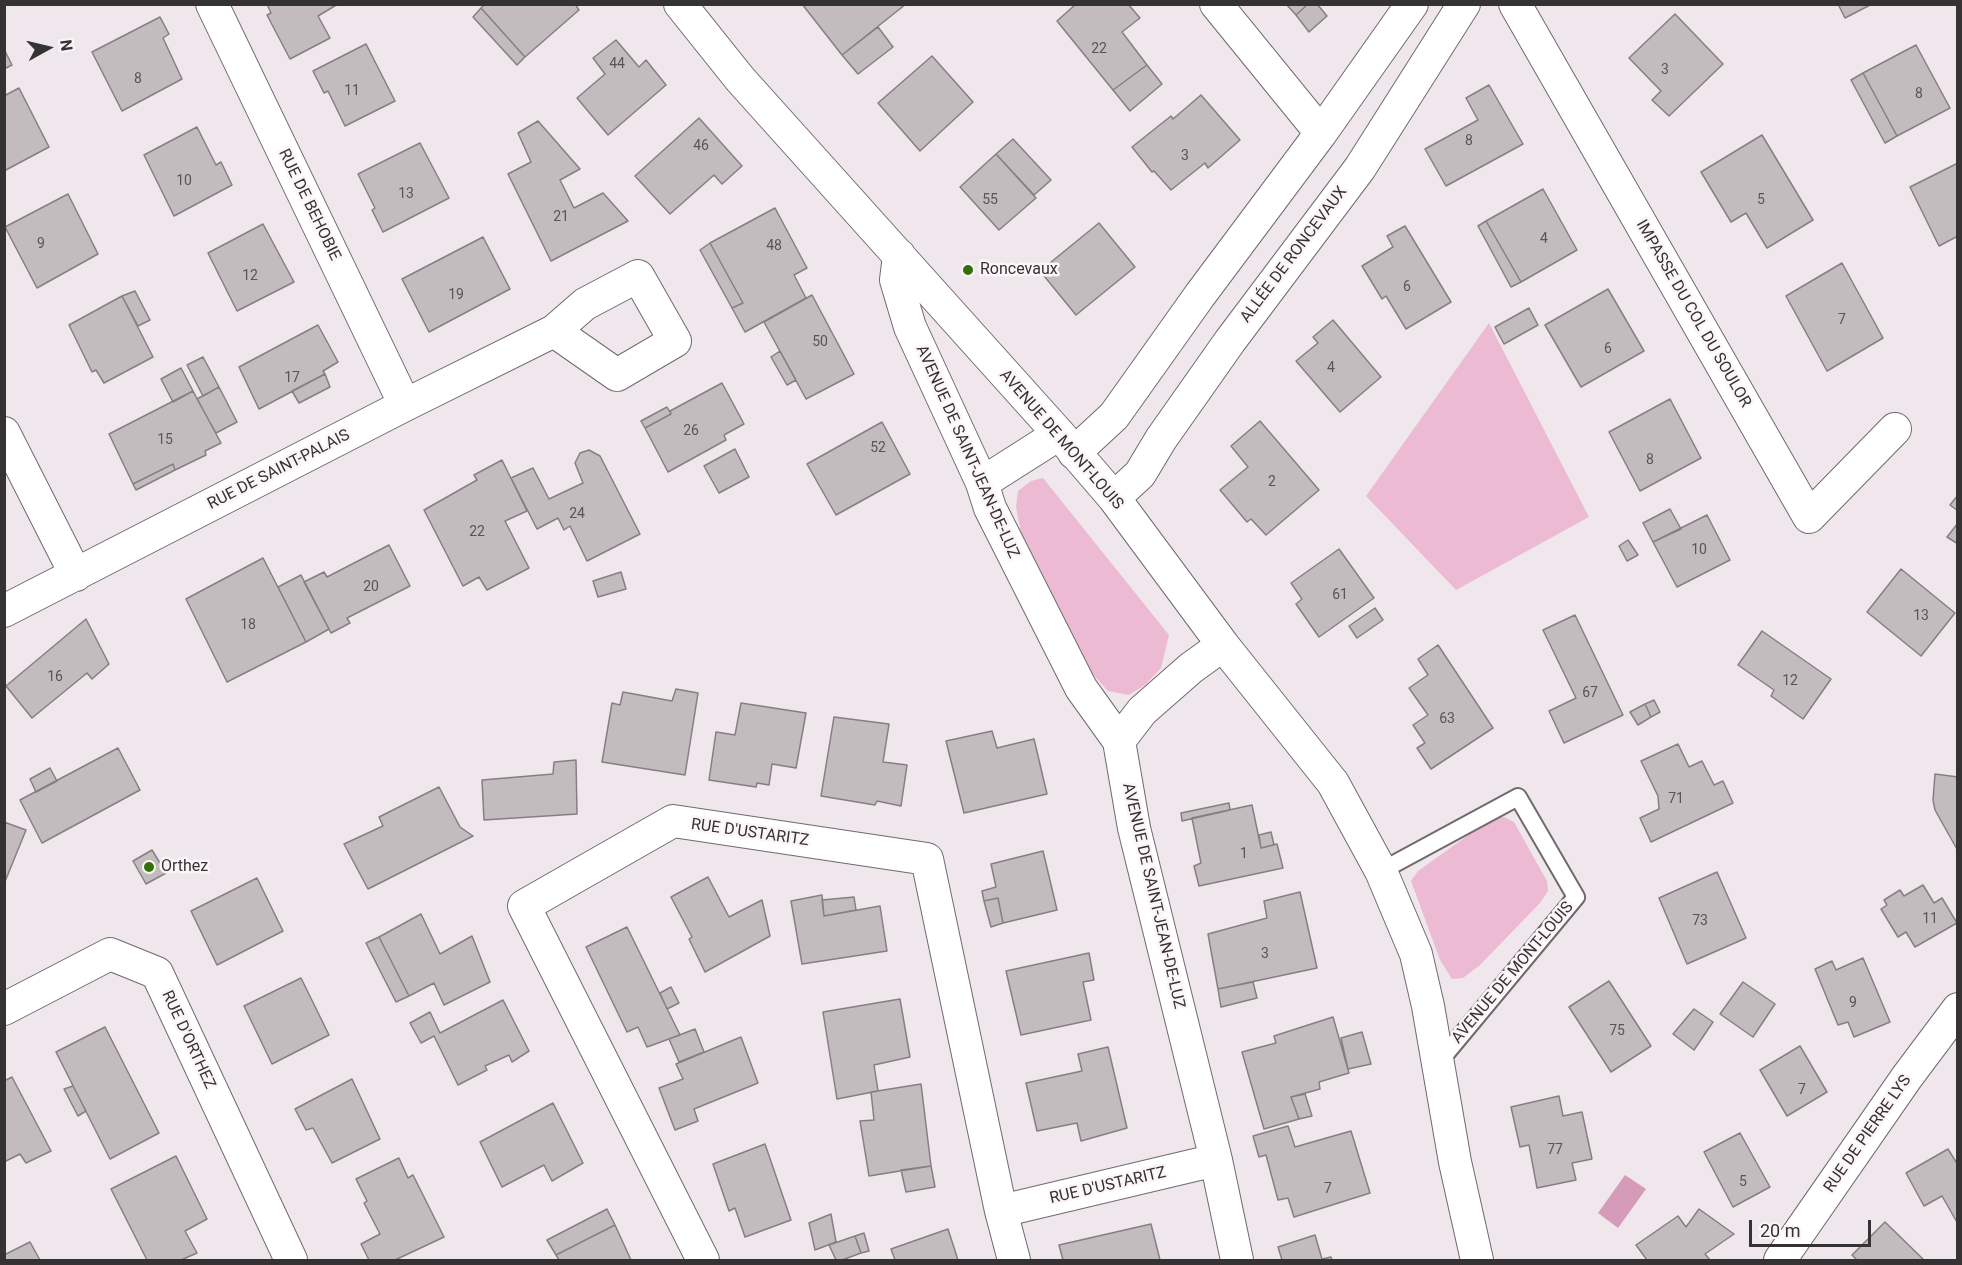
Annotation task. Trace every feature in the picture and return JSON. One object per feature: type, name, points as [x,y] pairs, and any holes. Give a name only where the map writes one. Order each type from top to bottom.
[{"type":"street","name":"RUE DE BEHOBIE","points":[[212,4],[405,405]]},
{"type":"street","name":"AVENUE DE MONT-LOUIS","points":[[680,4],[740,79],[1114,498],[1223,645],[1333,783],[1381,871],[1416,954],[1428,1006],[1455,1162],[1477,1260]]},
{"type":"street","name":"AVENUE DE MONT-LOUIS","points":[[697,4],[704,36]]},
{"type":"street","points":[[1216,4],[1321,133]]},
{"type":"street","points":[[986,496],[1114,416],[1200,295],[1321,133],[1412,4]]},
{"type":"street","name":"ALLÉE DE RONCEVAUX","points":[[1114,498],[1140,474],[1161,439],[1230,340],[1360,168],[1464,4]]},
{"type":"street","name":"IMPASSE DU COL DU SOULOR","points":[[1515,4],[1809,517],[1895,429]]},
{"type":"street","name":"AVENUE DE SAINT-JEAN-DE-LUZ","points":[[899,255],[896,280],[910,327],[986,496],[1081,688],[1119,741],[1134,828],[1216,1160],[1237,1260]]},
{"type":"street","name":"RUE DE SAINT-PALAIS","points":[[4,612],[405,405],[554,331]]},
{"type":"street","points":[[4,433],[76,575]]},
{"type":"street","points":[[1119,741],[1142,711],[1191,668],[1223,645]]},
{"type":"street","name":"RUE D'USTARITZ","points":[[703,1260],[524,906],[673,821],[927,859],[1001,1211],[1014,1260]]},
{"type":"street","name":"RUE D'ORTHEZ","points":[[4,1009],[110,954],[157,973],[291,1260]]},
{"type":"street","name":"RUE DE PIERRE LYS","points":[[1780,1260],[1907,1077],[1958,1009]]},
{"type":"street","name":"RUE D'USTARITZ","points":[[1001,1211],[1216,1160]]},
{"type":"lane","name":"AVENUE DE MONT-LOUIS","points":[[1381,871],[1518,797],[1576,897],[1437,1064]]},
{"type":"shaded area","points":[[1489,323],[1589,517],[1456,590],[1366,496]]},
{"type":"shaded area","points":[[1043,478],[1169,635],[1161,668],[1145,685],[1129,695],[1108,691],[1079,659],[1024,549],[1016,507],[1018,491],[1031,481]]},
{"type":"shaded area","points":[[1504,817],[1514,822],[1547,881],[1548,891],[1540,903],[1480,965],[1463,978],[1452,979],[1440,960],[1411,881],[1418,871],[1491,819]]},
{"type":"shaded area","points":[[1625,1175],[1646,1189],[1618,1228],[1598,1213]]},
{"type":"building","points":[[267,4],[338,4],[318,16],[330,38],[290,59],[267,15],[271,13]]},
{"type":"building","points":[[485,4],[575,4],[579,10],[525,57],[481,8]]},
{"type":"building","points":[[802,4],[906,4],[842,55]]},
{"type":"building","points":[[1076,4],[1128,4],[1140,18],[1122,32],[1147,65],[1113,90],[1057,21]]},
{"type":"building","points":[[1286,4],[1308,4],[1296,15]]},
{"type":"building","points":[[1308,4],[1317,4],[1327,16],[1309,32],[1296,15]]},
{"type":"building","points":[[1838,4],[1872,4],[1845,18]]},
{"type":"building","points":[[481,8],[525,57],[517,65],[473,17]]},
{"type":"building","points":[[1675,14],[1723,64],[1669,116],[1652,100],[1661,91],[1629,58]]},
{"type":"building","points":[[160,17],[169,34],[163,38],[182,79],[122,111],[92,52]]},
{"type":"building","points":[[878,27],[893,47],[858,74],[842,55]]},
{"type":"building","points":[[616,40],[639,67],[646,60],[666,85],[608,135],[577,98],[605,74],[593,58]]},
{"type":"building","points":[[366,44],[395,101],[345,126],[328,91],[324,93],[313,71]]},
{"type":"building","points":[[1916,45],[1950,108],[1897,136],[1863,73]]},
{"type":"building","points":[[4,49],[12,65],[4,69]]},
{"type":"building","points":[[932,56],[973,102],[920,151],[878,103]]},
{"type":"building","points":[[1147,65],[1162,84],[1130,111],[1113,90]]},
{"type":"building","points":[[1863,73],[1897,136],[1885,143],[1851,80]]},
{"type":"building","points":[[1489,85],[1523,144],[1446,186],[1425,149],[1478,120],[1466,98]]},
{"type":"building","points":[[19,88],[49,147],[4,171],[4,96]]},
{"type":"building","points":[[1201,95],[1240,140],[1208,168],[1205,163],[1171,190],[1154,171],[1152,172],[1132,147],[1171,116],[1173,119]]},
{"type":"building","points":[[699,118],[742,166],[722,184],[714,175],[670,214],[635,176]]},
{"type":"building","points":[[538,121],[580,169],[560,180],[574,208],[603,193],[628,221],[551,261],[508,174],[531,162],[518,133]]},
{"type":"building","points":[[197,127],[216,165],[221,162],[232,185],[174,216],[144,155]]},
{"type":"building","points":[[1762,135],[1813,220],[1767,248],[1746,213],[1731,222],[1701,172]]},
{"type":"building","points":[[1013,139],[1051,180],[1034,195],[996,154]]},
{"type":"building","points":[[420,143],[449,198],[383,232],[372,210],[375,208],[358,174]]},
{"type":"building","points":[[996,154],[1036,198],[999,230],[960,187]]},
{"type":"building","points":[[1958,163],[1958,236],[1939,246],[1910,187]]},
{"type":"building","points":[[1543,189],[1577,250],[1521,282],[1486,221]]},
{"type":"building","points":[[68,194],[98,254],[37,288],[5,227]]},
{"type":"building","points":[[775,208],[807,268],[794,275],[806,298],[745,332],[732,308],[743,303],[710,243]]},
{"type":"building","points":[[1486,221],[1521,282],[1511,287],[1478,226]]},
{"type":"building","points":[[1099,223],[1135,267],[1076,315],[1040,271]]},
{"type":"building","points":[[263,224],[294,282],[237,311],[208,253]]},
{"type":"building","points":[[1405,226],[1451,302],[1406,329],[1386,296],[1382,299],[1362,266],[1393,247],[1387,236]]},
{"type":"building","points":[[483,237],[510,289],[429,332],[402,279]]},
{"type":"building","points":[[710,243],[743,303],[732,308],[700,250]]},
{"type":"building","points":[[1842,263],[1883,338],[1827,371],[1786,296]]},
{"type":"building","points":[[1608,289],[1644,351],[1581,387],[1545,325]]},
{"type":"building","points":[[135,291],[150,320],[138,326],[122,296]]},
{"type":"building","points":[[812,295],[854,374],[806,399],[764,322]]},
{"type":"building","points":[[122,296],[153,357],[104,383],[96,370],[92,372],[69,325]]},
{"type":"building","points":[[1529,308],[1538,325],[1504,344],[1495,327]]},
{"type":"building","points":[[1333,320],[1381,377],[1340,412],[1296,361],[1318,343],[1313,337]]},
{"type":"building","points":[[318,325],[338,362],[323,371],[325,374],[259,409],[239,367]]},
{"type":"building","points":[[780,351],[796,380],[787,385],[771,357]]},
{"type":"building","points":[[203,357],[219,387],[203,396],[187,365]]},
{"type":"building","points":[[181,368],[193,391],[173,402],[161,379]]},
{"type":"building","points":[[325,374],[330,387],[299,403],[292,391]]},
{"type":"building","points":[[722,383],[744,424],[724,435],[726,440],[668,472],[645,428],[671,414],[670,411]]},
{"type":"building","points":[[219,387],[237,422],[216,433],[197,399]]},
{"type":"building","points":[[193,391],[221,443],[205,451],[206,455],[175,470],[173,464],[133,484],[109,434]]},
{"type":"building","points":[[1670,399],[1701,458],[1640,491],[1609,432]]},
{"type":"building","points":[[667,407],[671,414],[645,428],[641,421]]},
{"type":"building","points":[[1260,421],[1319,490],[1266,535],[1251,519],[1247,522],[1220,490],[1248,467],[1231,446]]},
{"type":"building","points":[[882,422],[910,474],[836,515],[807,464]]},
{"type":"building","points":[[735,449],[749,477],[719,493],[704,466]]},
{"type":"building","points":[[589,450],[600,456],[640,534],[587,561],[570,526],[564,530],[558,518],[537,529],[511,478],[533,468],[549,499],[583,483],[575,463],[580,453]]},
{"type":"building","points":[[502,460],[527,511],[505,521],[529,568],[487,590],[479,577],[463,586],[424,510],[477,480],[474,475]]},
{"type":"building","points":[[173,464],[175,470],[136,490],[133,484]]},
{"type":"building","points":[[1958,495],[1958,511],[1950,505]]},
{"type":"building","points":[[1670,509],[1681,529],[1653,542],[1643,523]]},
{"type":"building","points":[[1707,515],[1730,560],[1677,587],[1653,542]]},
{"type":"building","points":[[1958,523],[1958,544],[1947,537]]},
{"type":"building","points":[[1628,540],[1638,555],[1627,561],[1619,546]]},
{"type":"building","points":[[389,545],[410,586],[347,618],[350,623],[331,633],[304,582],[324,572],[327,577]]},
{"type":"building","points":[[1339,549],[1374,598],[1319,637],[1296,604],[1302,599],[1291,583]]},
{"type":"building","points":[[263,558],[306,642],[227,682],[186,599]]},
{"type":"building","points":[[1901,569],[1955,613],[1921,656],[1867,612]]},
{"type":"building","points":[[621,572],[626,589],[598,597],[593,581]]},
{"type":"building","points":[[301,575],[329,629],[306,642],[278,587]]},
{"type":"building","points":[[1375,608],[1383,620],[1357,638],[1349,626]]},
{"type":"building","points":[[1575,615],[1623,715],[1564,743],[1549,711],[1576,698],[1543,630]]},
{"type":"building","points":[[86,619],[109,664],[92,679],[87,673],[32,718],[6,686]]},
{"type":"building","points":[[1762,631],[1831,679],[1803,719],[1771,696],[1774,690],[1738,665]]},
{"type":"building","points":[[1438,645],[1493,728],[1431,769],[1417,748],[1425,743],[1413,725],[1428,715],[1409,688],[1428,675],[1418,659]]},
{"type":"building","points":[[676,689],[698,693],[685,775],[602,762],[612,703],[620,705],[623,692],[672,701]]},
{"type":"building","points":[[1654,700],[1660,712],[1651,717],[1645,704]]},
{"type":"building","points":[[741,703],[806,713],[796,768],[772,764],[769,785],[757,783],[756,787],[709,780],[716,732],[735,735]]},
{"type":"building","points":[[1645,704],[1651,717],[1638,725],[1630,712]]},
{"type":"building","points":[[834,717],[889,724],[883,762],[907,765],[901,806],[877,801],[875,805],[821,796]]},
{"type":"building","points":[[992,731],[997,748],[1034,739],[1047,794],[964,813],[946,741]]},
{"type":"building","points":[[1678,744],[1689,767],[1702,761],[1714,785],[1723,781],[1733,803],[1651,842],[1640,818],[1659,809],[1658,796],[1641,761]]},
{"type":"building","points":[[118,748],[140,790],[42,843],[20,800]]},
{"type":"building","points":[[576,760],[577,814],[484,820],[482,780],[553,774],[554,762]]},
{"type":"building","points":[[50,768],[57,781],[36,792],[30,779]]},
{"type":"building","points":[[1935,774],[1958,777],[1958,851],[1935,810],[1933,800]]},
{"type":"building","points":[[439,787],[460,827],[473,836],[368,889],[344,844],[383,826],[379,817]]},
{"type":"building","points":[[1229,803],[1230,810],[1182,821],[1181,813]]},
{"type":"building","points":[[1252,805],[1261,848],[1277,844],[1283,868],[1199,886],[1194,866],[1201,863],[1192,818]]},
{"type":"building","points":[[4,822],[26,830],[4,884]]},
{"type":"building","points":[[1271,832],[1274,845],[1261,848],[1259,835]]},
{"type":"building","name":"Orthez","points":[[152,850],[166,873],[146,884],[133,861]]},
{"type":"building","points":[[1043,851],[1057,910],[1003,923],[998,898],[984,901],[982,891],[996,887],[991,864]]},
{"type":"building","points":[[1717,872],[1746,938],[1687,964],[1659,898]]},
{"type":"building","points":[[708,877],[729,917],[762,900],[770,936],[705,972],[689,939],[692,937],[671,897]]},
{"type":"building","points":[[257,878],[283,931],[217,965],[191,911]]},
{"type":"building","points":[[1923,885],[1934,903],[1942,898],[1957,923],[1915,947],[1906,932],[1898,937],[1881,909],[1887,905],[1884,900],[1900,890],[1904,896]]},
{"type":"building","points":[[1300,892],[1317,968],[1218,989],[1208,934],[1267,918],[1264,901]]},
{"type":"building","points":[[822,895],[824,916],[880,906],[887,951],[802,964],[791,901]]},
{"type":"building","points":[[854,897],[856,910],[824,916],[822,900]]},
{"type":"building","points":[[998,898],[1003,923],[991,927],[984,901]]},
{"type":"building","points":[[421,914],[440,954],[472,936],[490,982],[444,1005],[434,983],[409,996],[379,937]]},
{"type":"building","points":[[627,927],[680,1035],[647,1047],[638,1027],[627,1032],[586,947]]},
{"type":"building","points":[[379,937],[409,996],[396,1002],[366,943]]},
{"type":"building","points":[[1089,953],[1094,980],[1083,982],[1091,1020],[1021,1035],[1006,971]]},
{"type":"building","points":[[1863,958],[1890,1022],[1854,1037],[1848,1022],[1838,1025],[1815,969],[1832,961],[1836,970]]},
{"type":"building","points":[[301,978],[329,1035],[272,1064],[244,1006]]},
{"type":"building","points":[[1609,981],[1651,1046],[1611,1072],[1569,1007]]},
{"type":"building","points":[[1253,982],[1257,998],[1221,1007],[1218,989]]},
{"type":"building","points":[[1743,982],[1775,1004],[1753,1037],[1720,1014]]},
{"type":"building","points":[[671,987],[679,1003],[667,1009],[660,993]]},
{"type":"building","points":[[900,999],[910,1057],[874,1065],[878,1091],[837,1099],[823,1012]]},
{"type":"building","points":[[503,1000],[529,1051],[512,1062],[509,1055],[485,1066],[487,1070],[458,1085],[434,1036],[421,1043],[410,1023],[430,1012],[440,1033]]},
{"type":"building","points":[[1694,1009],[1713,1022],[1694,1050],[1673,1034]]},
{"type":"building","points":[[1333,1017],[1349,1073],[1319,1082],[1320,1089],[1291,1097],[1299,1119],[1264,1129],[1242,1052],[1276,1043],[1274,1036]]},
{"type":"building","points":[[105,1027],[159,1133],[110,1159],[56,1052]]},
{"type":"building","points":[[695,1029],[704,1052],[679,1062],[669,1039]]},
{"type":"building","points":[[1362,1032],[1371,1064],[1348,1069],[1341,1038]]},
{"type":"building","points":[[741,1037],[758,1083],[694,1109],[698,1121],[675,1130],[659,1088],[683,1079],[676,1064]]},
{"type":"building","points":[[1800,1046],[1827,1092],[1787,1116],[1760,1070]]},
{"type":"building","points":[[1108,1047],[1127,1128],[1081,1141],[1077,1123],[1037,1131],[1026,1083],[1082,1071],[1078,1054]]},
{"type":"building","points":[[12,1077],[51,1151],[26,1163],[20,1154],[4,1162],[4,1081]]},
{"type":"building","points":[[352,1079],[380,1139],[332,1163],[313,1128],[306,1130],[295,1109]]},
{"type":"building","points":[[921,1084],[931,1166],[869,1176],[860,1121],[874,1120],[871,1092]]},
{"type":"building","points":[[73,1086],[86,1111],[78,1116],[64,1089]]},
{"type":"building","points":[[1305,1094],[1312,1116],[1299,1119],[1291,1097]]},
{"type":"building","points":[[1559,1096],[1563,1116],[1582,1112],[1592,1159],[1572,1163],[1576,1180],[1537,1188],[1529,1145],[1520,1147],[1511,1107]]},
{"type":"building","points":[[553,1103],[583,1163],[552,1181],[544,1165],[502,1187],[480,1142]]},
{"type":"building","points":[[1288,1126],[1295,1147],[1351,1131],[1370,1193],[1294,1217],[1288,1198],[1278,1200],[1266,1155],[1259,1157],[1253,1136]]},
{"type":"building","points":[[1740,1133],[1770,1187],[1733,1207],[1704,1152]]},
{"type":"building","points":[[765,1144],[791,1220],[745,1237],[735,1208],[729,1211],[713,1164]]},
{"type":"building","points":[[1948,1149],[1958,1165],[1958,1224],[1942,1196],[1924,1206],[1906,1173]]},
{"type":"building","points":[[176,1156],[207,1219],[185,1231],[197,1253],[181,1260],[147,1260],[111,1189]]},
{"type":"building","points":[[399,1158],[408,1178],[413,1175],[444,1237],[395,1260],[369,1260],[361,1244],[380,1234],[364,1203],[367,1201],[356,1179]]},
{"type":"building","points":[[931,1166],[935,1187],[906,1192],[901,1170]]},
{"type":"building","points":[[607,1209],[615,1225],[556,1255],[547,1240]]},
{"type":"building","points":[[1699,1209],[1734,1234],[1705,1254],[1710,1260],[1647,1260],[1636,1245],[1678,1216],[1686,1227]]},
{"type":"building","points":[[831,1214],[836,1242],[815,1250],[809,1223]]},
{"type":"building","points":[[1885,1222],[1924,1260],[1857,1260],[1852,1255]]},
{"type":"building","points":[[1151,1224],[1160,1260],[1063,1260],[1059,1245]]},
{"type":"building","points":[[615,1225],[631,1260],[559,1260],[556,1255]]},
{"type":"building","points":[[948,1229],[958,1260],[895,1260],[891,1249]]},
{"type":"building","points":[[864,1233],[869,1251],[861,1253],[855,1236]]},
{"type":"building","points":[[1315,1235],[1322,1259],[1331,1257],[1332,1260],[1282,1260],[1278,1247]]},
{"type":"building","points":[[855,1236],[861,1253],[836,1260],[829,1245]]},
{"type":"building","points":[[30,1242],[40,1260],[4,1260],[4,1255]]},
{"type":"place","name":"Roncevaux","points":[[968,270]]},
{"type":"place","name":"Orthez","points":[[149,867]]}]
